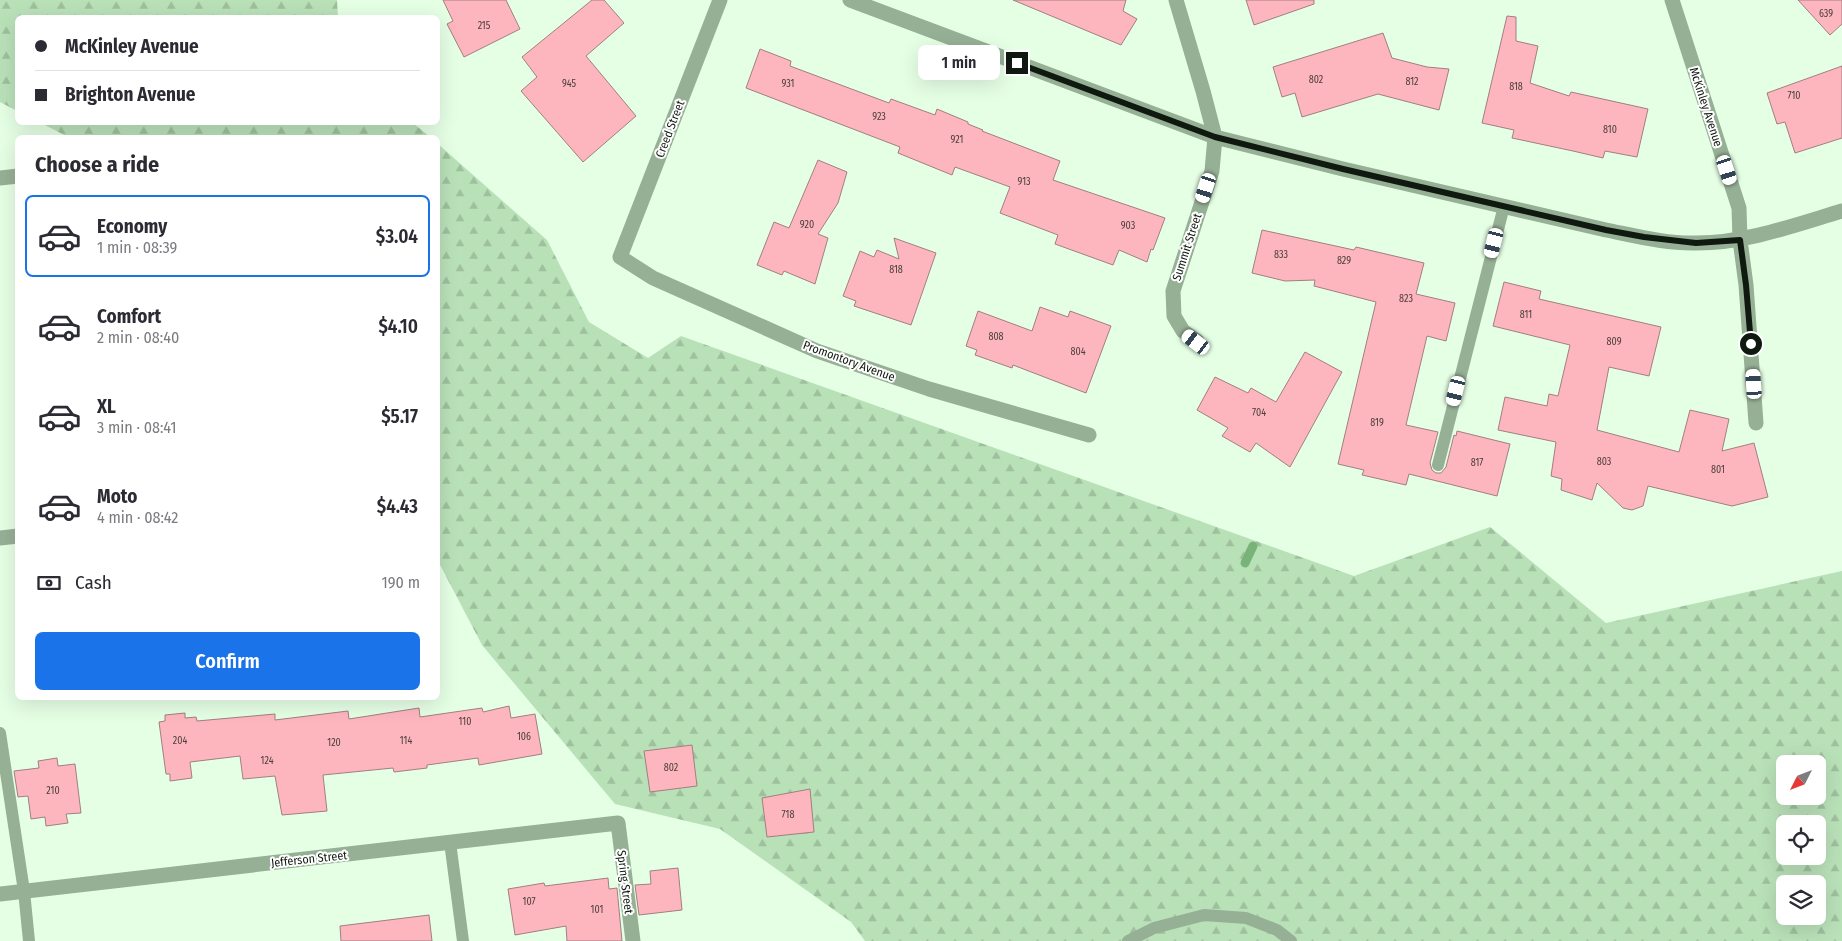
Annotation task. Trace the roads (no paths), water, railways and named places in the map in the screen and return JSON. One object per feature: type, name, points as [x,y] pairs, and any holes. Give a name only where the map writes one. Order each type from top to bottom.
[{"type":"street","name":"Creed Street","points":[[620,257],[720,0]]},
{"type":"street","points":[[850,0],[1215,137],[1504,206],[1644,237],[1696,243],[1740,240],[1842,211]]},
{"type":"street","name":"Summit Street","points":[[1176,0],[1215,137],[1212,171],[1172,291],[1174,316],[1183,332],[1196,342]]},
{"type":"street","name":"McKinley Avenue","points":[[1675,1],[1738,208],[1746,285],[1756,423]]},
{"type":"street","points":[[0,178],[15,176]]},
{"type":"street","name":"Promontory Avenue","points":[[620,257],[653,278],[817,351],[929,389],[1089,435]]},
{"type":"street","points":[[0,538],[15,536]]},
{"type":"street","name":"Jefferson Street","points":[[0,894],[618,823]]},
{"type":"street","name":"Spring Street","points":[[618,823],[633,941]]},
{"type":"lane","points":[[1438,465],[1504,206]]},
{"type":"lane","points":[[0,733],[24,892],[29,941]]},
{"type":"lane","points":[[450,842],[463,941]]},
{"type":"lane","points":[[1128,941],[1154,928],[1204,915],[1246,918],[1277,930],[1291,941]]},
{"type":"waterway","points":[[1245,563],[1253,546]]}]
